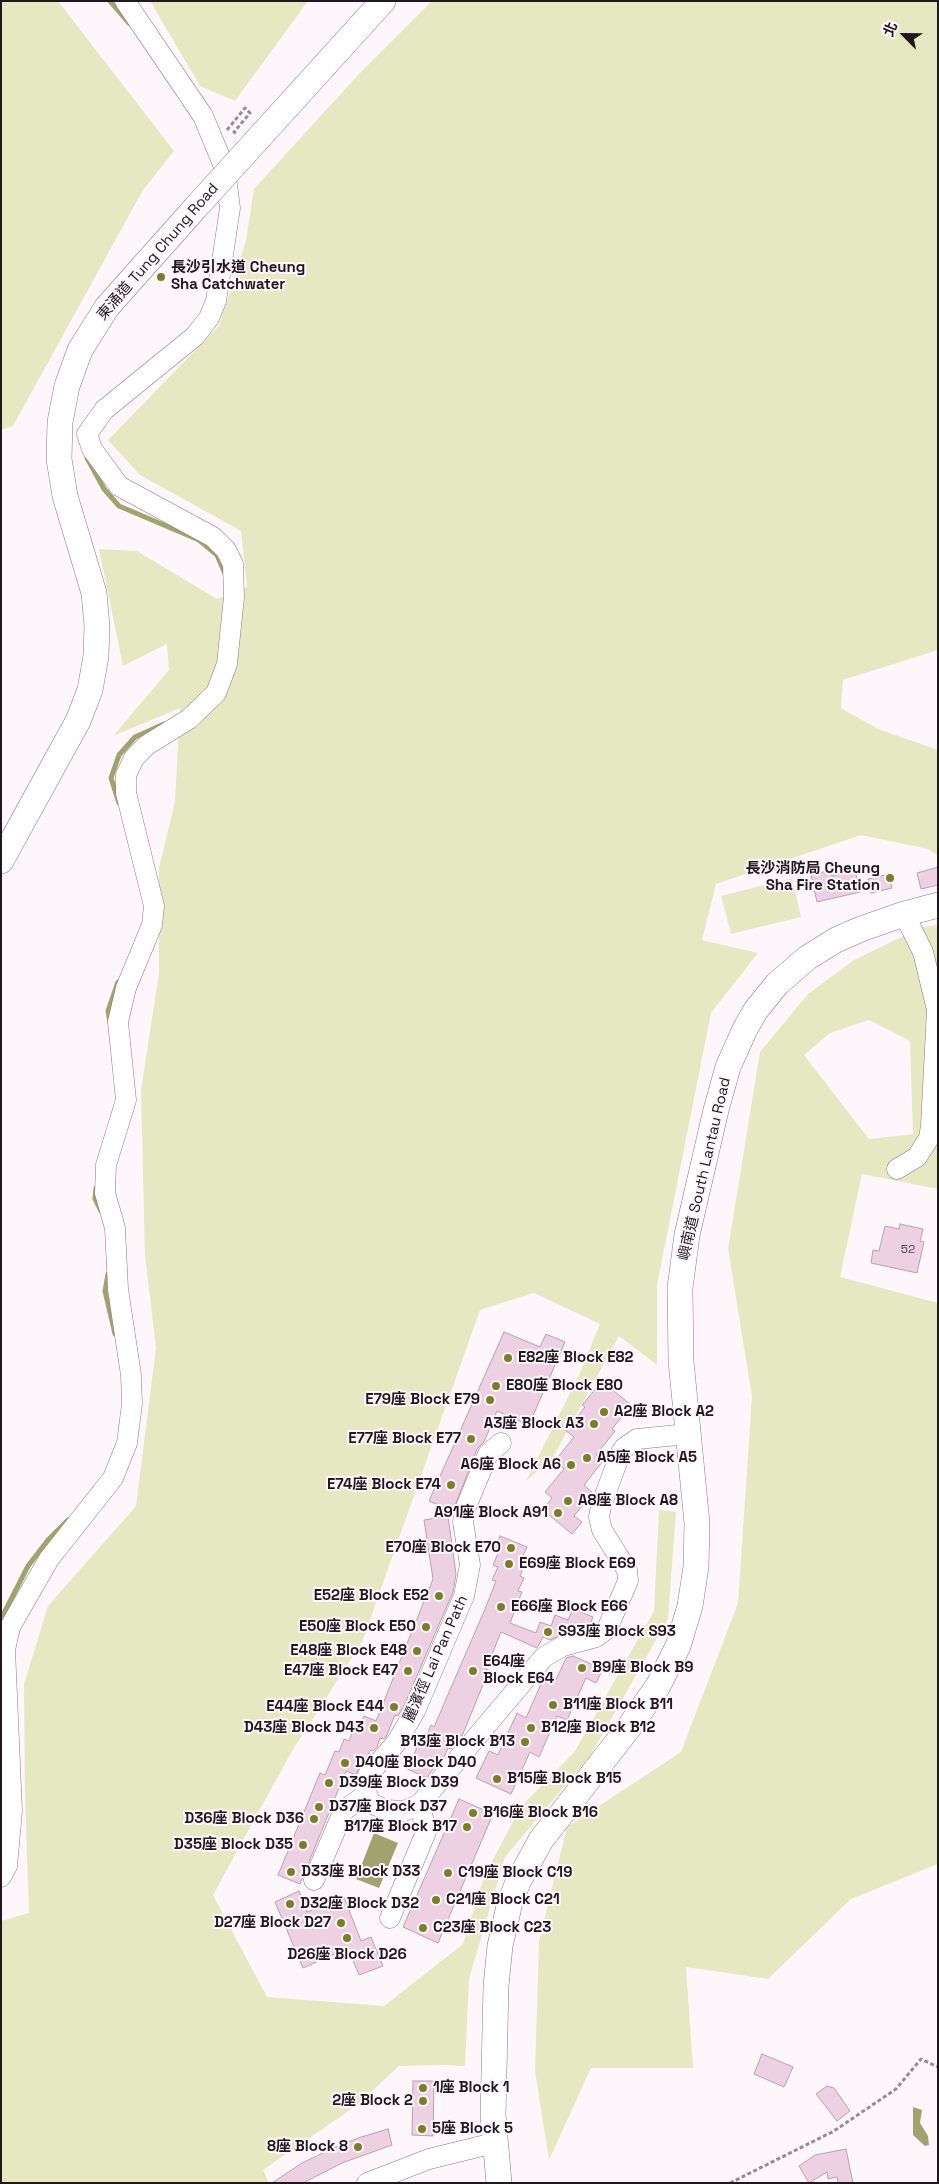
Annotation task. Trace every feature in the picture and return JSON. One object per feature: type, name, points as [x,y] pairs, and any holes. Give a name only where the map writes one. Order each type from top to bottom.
[{"type":"main road","name":"東涌道 Tung Chung Road","points":[[3,857],[78,721],[87,700],[93,674],[97,626],[90,577],[70,515],[62,480],[59,439],[63,403],[73,366],[88,336],[107,307],[198,206],[243,144],[277,119],[377,9]]},
{"type":"main road","name":"嶼南道 South Lantau Road","points":[[499,2183],[494,2143],[496,1986],[504,1923],[518,1882],[540,1840],[644,1707],[668,1668],[678,1646],[690,1606],[697,1546],[679,1331],[683,1260],[716,1110],[734,1051],[745,1029],[766,997],[789,972],[807,958],[836,940],[861,928],[938,905]]},
{"type":"street","points":[[1,1877],[7,1866],[12,1811],[5,1650],[10,1626],[49,1559],[113,1478],[127,1443],[132,1404],[131,1376],[118,1290],[115,1228],[106,1193],[106,1165],[126,1100],[118,1022],[126,988],[152,925],[154,906],[126,793],[126,775],[134,758],[147,745],[188,719],[216,693],[227,664],[234,597],[233,564],[226,550],[213,537],[119,486],[92,448],[87,434],[104,410],[195,336],[209,318],[216,301],[230,208],[225,170],[203,116],[126,1]]},
{"type":"street","points":[[897,1169],[917,1157],[924,1148],[932,1126],[937,1010],[931,957],[904,914]]},
{"type":"street","points":[[314,1880],[344,1810],[367,1794],[373,1804],[386,1810],[404,1811],[420,1804],[536,1665],[562,1646],[596,1637],[607,1629],[628,1581],[627,1570],[602,1530],[599,1517],[601,1506],[620,1454],[624,1448],[637,1440],[688,1434]]},
{"type":"street","name":"麗濱徑 Lai Pan Path","points":[[367,1794],[365,1788],[368,1776],[385,1757],[406,1727],[464,1596],[470,1564],[463,1522],[465,1509],[488,1454],[501,1442]]},
{"type":"street","points":[[390,1918],[426,1832],[420,1804]]},
{"type":"street","points":[[367,2183],[429,2160],[494,2143]]},
{"type":"path","points":[[215,144],[245,108],[250,114],[234,132],[243,144]]},
{"type":"path","points":[[730,2183],[834,2131],[896,2089],[922,2059],[938,2067]]},
{"type":"shaded area","points":[[1,1],[58,1],[174,151],[143,190],[13,426],[1,430]]},
{"type":"shaded area","points":[[150,1],[308,1],[235,101],[200,86]]},
{"type":"shaded area","points":[[432,1],[938,1],[938,650],[843,680],[841,708],[878,729],[938,750],[938,856],[928,849],[861,835],[716,884],[702,940],[758,953],[711,1013],[657,1285],[657,1365],[619,1336],[552,1459],[526,1481],[579,1375],[600,1324],[534,1293],[480,1310],[362,1642],[292,1751],[213,1895],[267,1997],[384,2006],[463,1944],[484,1877],[520,1808],[575,1751],[654,1611],[659,1510],[676,1512],[668,1619],[590,1756],[505,1857],[469,1979],[465,2066],[399,2066],[357,2105],[263,2170],[269,2183],[1,2183],[1,1921],[29,1913],[24,1684],[48,1606],[136,1506],[156,1348],[145,1255],[141,1090],[159,973],[159,868],[175,801],[180,708],[113,736],[169,670],[167,644],[123,666],[99,549],[137,551],[217,599],[247,587],[241,531],[140,475],[108,440],[219,326],[246,240],[254,189],[357,76]]},
{"type":"shaded area","points":[[792,878],[801,917],[731,934],[721,896]]},
{"type":"shaded area","points":[[938,925],[938,1189],[862,1174],[840,1277],[938,1303],[938,1864],[851,1899],[768,1979],[686,1967],[693,2068],[591,2068],[549,2160],[535,2071],[539,1941],[567,1827],[681,1752],[738,1603],[752,1396],[728,1249],[760,1052],[808,994],[854,960],[922,927]],"holes":[[[869,1020],[910,1041],[913,1134],[869,1139],[804,1055],[830,1033]]]},
{"type":"shaded area","points":[[374,1833],[398,1843],[379,1888],[356,1879]]},
{"type":"shaded area","points":[[913,2107],[922,2110],[920,2123],[928,2136],[929,2145],[925,2146],[913,2135]]},
{"type":"building","points":[[938,867],[938,885],[921,889],[917,873]]},
{"type":"building","name":"長沙消防局 Cheung Sha Fire Station","points":[[831,870],[832,876],[855,870],[860,892],[817,902],[811,875]]},
{"type":"building","points":[[889,874],[892,888],[871,893],[868,879]]},
{"type":"building","points":[[900,1224],[923,1229],[920,1241],[924,1242],[917,1273],[871,1263],[873,1250],[879,1251],[885,1226],[899,1229]]},
{"type":"building","points":[[504,1332],[540,1347],[546,1334],[565,1342],[529,1425],[497,1411],[484,1442],[477,1449],[453,1511],[429,1501]]},
{"type":"building","points":[[602,1381],[631,1405],[612,1429],[615,1431],[596,1455],[603,1461],[584,1485],[593,1493],[574,1516],[582,1522],[572,1534],[543,1510],[552,1498],[545,1492],[564,1469],[555,1461],[574,1437],[566,1431],[585,1407],[582,1405]]},
{"type":"building","points":[[448,1516],[456,1574],[453,1592],[404,1706],[398,1716],[395,1715],[386,1737],[380,1738],[377,1747],[373,1751],[371,1750],[363,1762],[361,1762],[356,1775],[346,1771],[300,1884],[278,1875],[320,1773],[325,1775],[335,1751],[339,1752],[344,1739],[349,1741],[354,1728],[358,1729],[364,1716],[376,1721],[433,1579],[424,1520]]},
{"type":"building","points":[[500,1536],[527,1547],[521,1560],[525,1562],[520,1576],[524,1578],[518,1591],[522,1592],[510,1623],[536,1633],[540,1622],[551,1626],[555,1615],[568,1620],[573,1609],[593,1617],[589,1627],[586,1628],[576,1623],[572,1631],[550,1640],[543,1637],[537,1648],[501,1632],[486,1669],[489,1670],[462,1736],[457,1736],[453,1747],[451,1749],[448,1748],[444,1757],[439,1760],[427,1778],[405,1768],[410,1755],[413,1757],[421,1737],[425,1739],[431,1725],[434,1727],[485,1609],[496,1581],[492,1580],[498,1567],[493,1565],[499,1551],[495,1550]]},
{"type":"building","points":[[573,1656],[603,1669],[596,1683],[586,1678],[567,1720],[557,1716],[539,1757],[530,1752],[511,1794],[476,1778],[489,1751],[498,1755],[517,1713],[526,1718],[544,1677],[555,1682],[566,1658]]},
{"type":"building","points":[[459,1799],[493,1814],[438,1943],[403,1927]]},
{"type":"building","points":[[299,1891],[307,1912],[344,1897],[361,1941],[371,1937],[383,1966],[359,1975],[348,1948],[303,1968],[275,1902]]},
{"type":"building","points":[[762,2054],[793,2067],[784,2087],[754,2074]]},
{"type":"building","points":[[413,2081],[434,2081],[433,2136],[412,2135]]},
{"type":"building","points":[[827,2086],[834,2088],[850,2111],[837,2121],[816,2094]]},
{"type":"building","points":[[388,2129],[392,2145],[342,2163],[303,2183],[272,2183],[302,2163],[331,2149]]},
{"type":"building","points":[[846,2149],[853,2183],[838,2183],[837,2177],[828,2179],[827,2172],[809,2183],[799,2166],[815,2155]]},
{"type":"waterway","points":[[110,1],[129,23]]},
{"type":"waterway","points":[[87,458],[104,489],[119,506],[199,540],[217,555],[226,576]]},
{"type":"waterway","points":[[119,803],[111,778],[119,755],[135,737],[164,724]]},
{"type":"waterway","points":[[110,1022],[108,1011],[118,982]]},
{"type":"waterway","points":[[96,1188],[95,1199],[101,1211]]},
{"type":"waterway","points":[[108,1274],[105,1291],[115,1334]]},
{"type":"waterway","points":[[1,1619],[28,1566],[48,1540],[68,1520]]},
{"type":"place","name":"長沙引水道 Cheung Sha Catchwater","points":[[161,277]]},
{"type":"place","name":"長沙消防局 Cheung Sha Fire Station","points":[[890,878]]},
{"type":"place","name":"E82座 Block E82","points":[[508,1358]]},
{"type":"place","name":"E80座 Block E80","points":[[496,1386]]},
{"type":"place","name":"E79座 Block E79","points":[[490,1400]]},
{"type":"place","name":"A2座 Block A2","points":[[604,1412]]},
{"type":"place","name":"A3座 Block A3","points":[[594,1424]]},
{"type":"place","name":"E77座 Block E77","points":[[471,1439]]},
{"type":"place","name":"A5座 Block A5","points":[[587,1458]]},
{"type":"place","name":"A6座 Block A6","points":[[571,1465]]},
{"type":"place","name":"E74座 Block E74","points":[[451,1485]]},
{"type":"place","name":"A8座 Block A8","points":[[568,1501]]},
{"type":"place","name":"A91座 Block A91","points":[[558,1513]]},
{"type":"place","name":"E70座 Block E70","points":[[511,1548]]},
{"type":"place","name":"E69座 Block E69","points":[[509,1564]]},
{"type":"place","name":"E52座 Block E52","points":[[439,1596]]},
{"type":"place","name":"E66座 Block E66","points":[[501,1607]]},
{"type":"place","name":"E50座 Block E50","points":[[426,1627]]},
{"type":"place","name":"S93座 Block S93","points":[[548,1632]]},
{"type":"place","name":"E48座 Block E48","points":[[417,1651]]},
{"type":"place","name":"B9座 Block B9","points":[[582,1668]]},
{"type":"place","name":"E47座 Block E47","points":[[408,1671]]},
{"type":"place","name":"E64座 Block E64","points":[[473,1671]]},
{"type":"place","name":"B11座 Block B11","points":[[553,1705]]},
{"type":"place","name":"E44座 Block E44","points":[[394,1707]]},
{"type":"place","name":"D43座 Block D43","points":[[374,1728]]},
{"type":"place","name":"B12座 Block B12","points":[[531,1728]]},
{"type":"place","name":"B13座 Block B13","points":[[525,1742]]},
{"type":"place","name":"D40座 Block D40","points":[[345,1763]]},
{"type":"place","name":"B15座 Block B15","points":[[497,1779]]},
{"type":"place","name":"D39座 Block D39","points":[[329,1783]]},
{"type":"place","name":"D37座 Block D37","points":[[319,1807]]},
{"type":"place","name":"B16座 Block B16","points":[[473,1813]]},
{"type":"place","name":"D36座 Block D36","points":[[314,1819]]},
{"type":"place","name":"B17座 Block B17","points":[[467,1827]]},
{"type":"place","name":"D35座 Block D35","points":[[303,1845]]},
{"type":"place","name":"D33座 Block D33","points":[[291,1872]]},
{"type":"place","name":"C19座 Block C19","points":[[448,1873]]},
{"type":"place","name":"C21座 Block C21","points":[[436,1900]]},
{"type":"place","name":"D32座 Block D32","points":[[290,1904]]},
{"type":"place","name":"D27座 Block D27","points":[[341,1923]]},
{"type":"place","name":"C23座 Block C23","points":[[423,1928]]},
{"type":"place","name":"D26座 Block D26","points":[[347,1938]]},
{"type":"place","name":"1座 Block 1","points":[[423,2088]]},
{"type":"place","name":"2座 Block 2","points":[[423,2101]]},
{"type":"place","name":"5座 Block 5","points":[[422,2129]]},
{"type":"place","name":"8座 Block 8","points":[[358,2147]]}]
